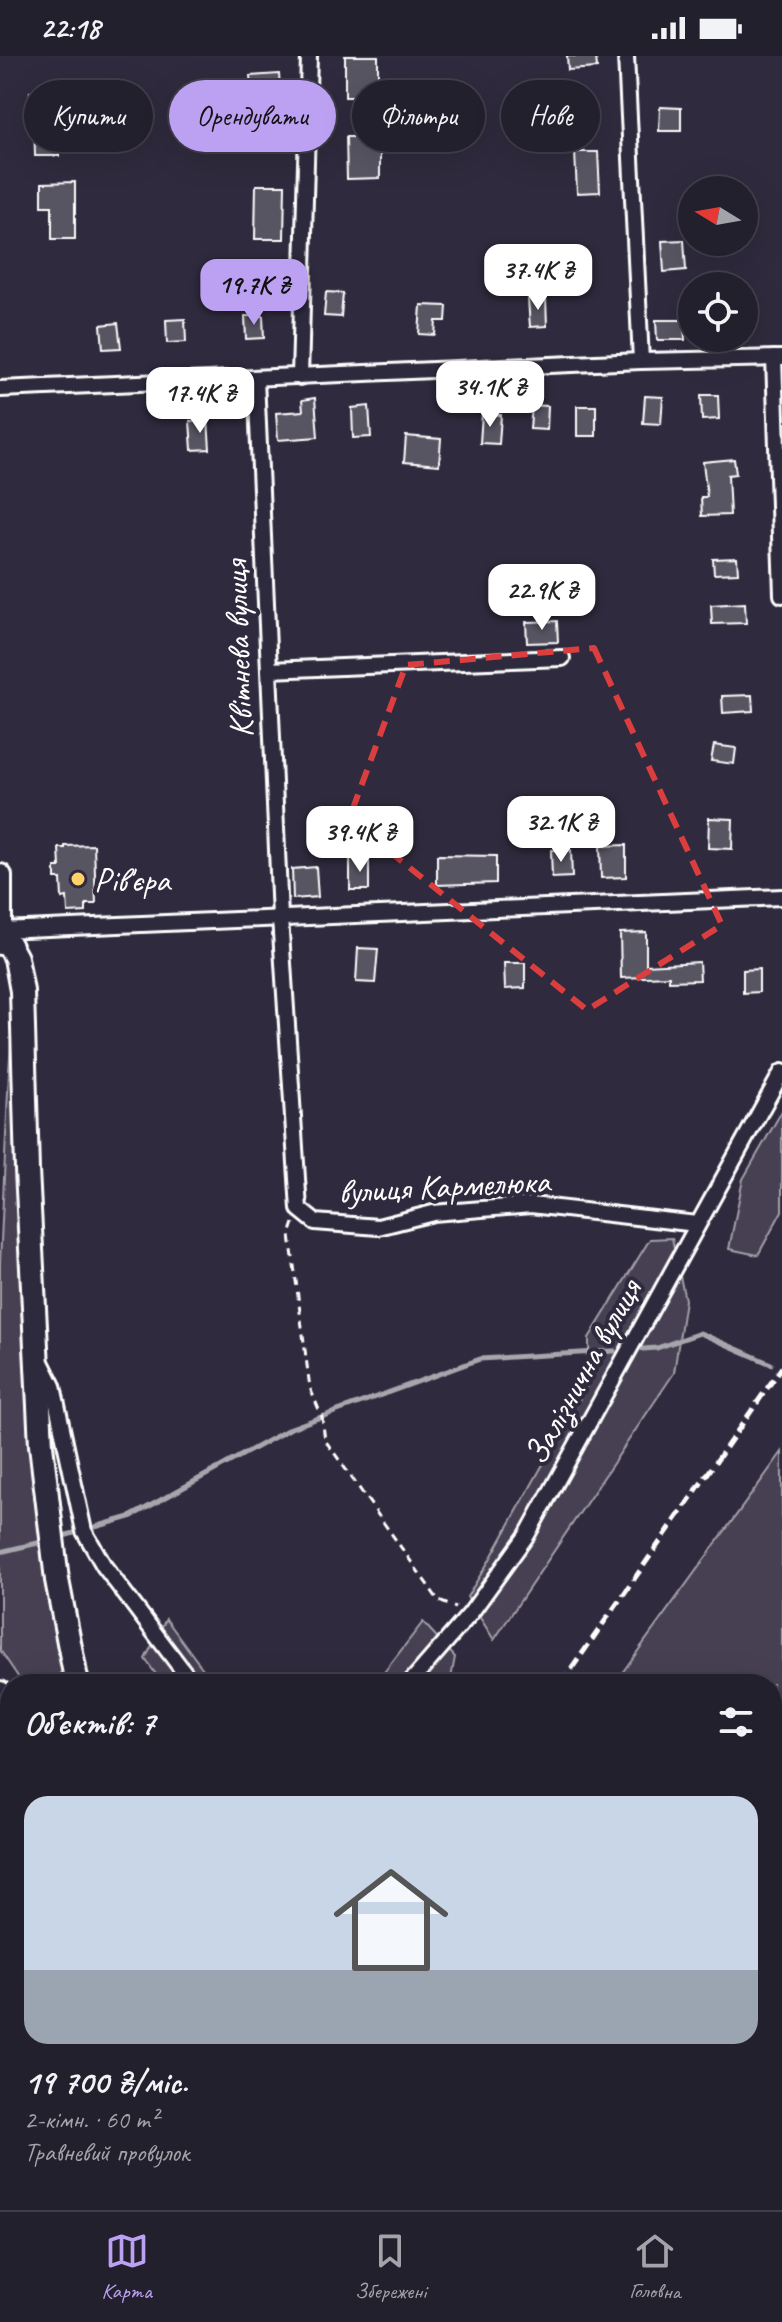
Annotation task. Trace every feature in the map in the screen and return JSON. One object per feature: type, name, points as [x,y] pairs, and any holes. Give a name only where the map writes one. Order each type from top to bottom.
[{"type":"main road","points":[[0,876],[0,948]]},
{"type":"main road","points":[[1,930],[16,958],[22,991],[36,1353],[48,1513],[75,1674]]},
{"type":"street","points":[[300,377],[309,56]]},
{"type":"street","points":[[626,56],[641,361]]},
{"type":"street","points":[[0,389],[641,361],[778,358],[782,595]]},
{"type":"street","name":"Квітнева вулиця","points":[[256,379],[280,917]]},
{"type":"street","points":[[269,670],[562,658]]},
{"type":"street","points":[[1,930],[782,897]]},
{"type":"street","name":"вулиця Кармелюка","points":[[280,917],[299,1209],[315,1222],[378,1227],[433,1213],[531,1205],[697,1224]]},
{"type":"street","name":"Залізнична вулиця","points":[[418,1674],[470,1614],[527,1535],[782,1072]]},
{"type":"street","points":[[36,1353],[53,1386],[84,1531],[104,1566],[185,1674]]},
{"type":"path","points":[[299,1209],[290,1235],[310,1388],[322,1417],[325,1440],[439,1601],[470,1614]]},
{"type":"highlighted area","points":[[594,648],[722,925],[587,1010],[349,819],[406,665]]},
{"type":"shaded area","points":[[16,976],[69,1674],[16,1674],[0,1650],[0,1263]]},
{"type":"shaded area","points":[[782,1111],[782,1211],[758,1255],[729,1249],[743,1179]]},
{"type":"shaded area","points":[[672,1238],[685,1300],[674,1373],[494,1640],[467,1597],[589,1382],[589,1338],[650,1239]]},
{"type":"shaded area","points":[[782,1452],[782,1674],[621,1674]]},
{"type":"shaded area","points":[[166,1619],[207,1674],[156,1674],[145,1659]]},
{"type":"shaded area","points":[[423,1622],[455,1657],[452,1674],[383,1674]]},
{"type":"building","points":[[345,56],[378,56],[378,80],[352,80],[352,97],[345,97]]},
{"type":"building","points":[[567,56],[596,56],[597,68],[568,70]]},
{"type":"building","points":[[279,74],[280,80],[250,80],[250,76]]},
{"type":"building","points":[[660,107],[681,108],[681,131],[659,131]]},
{"type":"building","points":[[346,137],[352,137],[352,152],[380,152],[380,178],[347,179]]},
{"type":"building","points":[[35,152],[59,152],[59,156],[35,156]]},
{"type":"building","points":[[575,152],[598,152],[600,192],[577,193]]},
{"type":"building","points":[[75,182],[75,239],[52,239],[52,206],[42,206],[42,183]]},
{"type":"building","points":[[256,185],[285,185],[284,239],[255,239]]},
{"type":"building","points":[[678,240],[678,256],[685,256],[686,270],[664,272],[662,241]]},
{"type":"building","points":[[326,292],[343,293],[341,317],[324,316]]},
{"type":"building","points":[[546,298],[547,326],[530,327],[528,299]]},
{"type":"building","points":[[421,305],[447,306],[446,321],[436,321],[435,335],[419,334]]},
{"type":"building","points":[[245,316],[263,316],[264,338],[246,339]]},
{"type":"building","points":[[185,319],[186,342],[167,343],[166,320]]},
{"type":"building","points":[[656,320],[678,320],[678,340],[657,340]]},
{"type":"building","points":[[118,323],[121,348],[103,349],[101,325]]},
{"type":"building","points":[[701,395],[718,395],[719,419],[702,420]]},
{"type":"building","points":[[645,396],[663,397],[661,424],[643,423]]},
{"type":"building","points":[[315,398],[318,437],[278,440],[276,413],[303,411],[302,400]]},
{"type":"building","points":[[532,405],[548,406],[547,430],[530,429]]},
{"type":"building","points":[[369,406],[371,437],[353,438],[352,408]]},
{"type":"building","points":[[577,406],[596,406],[596,436],[577,436]]},
{"type":"building","points":[[482,413],[501,415],[499,444],[480,443]]},
{"type":"building","points":[[208,419],[210,449],[192,450],[190,421]]},
{"type":"building","points":[[406,436],[441,439],[439,465],[404,462]]},
{"type":"building","points":[[734,459],[736,474],[728,475],[730,515],[702,516],[701,497],[707,497],[703,462]]},
{"type":"building","points":[[737,558],[738,573],[714,574],[713,559]]},
{"type":"building","points":[[745,603],[746,623],[712,624],[711,605]]},
{"type":"building","points":[[557,621],[558,642],[527,643],[526,622]]},
{"type":"building","points":[[752,695],[753,711],[723,713],[722,696]]},
{"type":"building","points":[[714,745],[736,748],[734,764],[711,761]]},
{"type":"building","points":[[709,818],[733,819],[732,849],[708,848]]},
{"type":"building","name":"Рів'єра","points":[[94,845],[96,904],[86,904],[86,912],[68,913],[67,897],[62,898],[61,879],[55,879],[55,867],[60,867],[59,848]]},
{"type":"building","points":[[626,845],[626,877],[601,878],[600,846]]},
{"type":"building","points":[[551,850],[571,850],[572,877],[552,878]]},
{"type":"building","points":[[437,855],[496,856],[496,883],[437,885]]},
{"type":"building","points":[[350,859],[369,859],[369,890],[350,890]]},
{"type":"building","points":[[316,867],[318,897],[293,899],[292,869]]},
{"type":"building","points":[[646,932],[646,965],[699,962],[700,980],[669,981],[669,976],[621,978],[620,933]]},
{"type":"building","points":[[358,948],[378,949],[375,983],[356,982]]},
{"type":"building","points":[[504,963],[525,963],[525,988],[505,989]]},
{"type":"building","points":[[759,969],[759,992],[743,993],[743,970]]},
{"type":"waterway","points":[[643,1349],[657,1348],[700,1333],[771,1364]]},
{"type":"waterway","points":[[60,1537],[130,1517],[291,1428],[480,1359],[614,1351]]},
{"type":"waterway","points":[[0,1552],[42,1542]]},
{"type":"railway","points":[[568,1674],[782,1367]]},
{"type":"place","name":"Рів'єра","points":[[78,879]]}]
